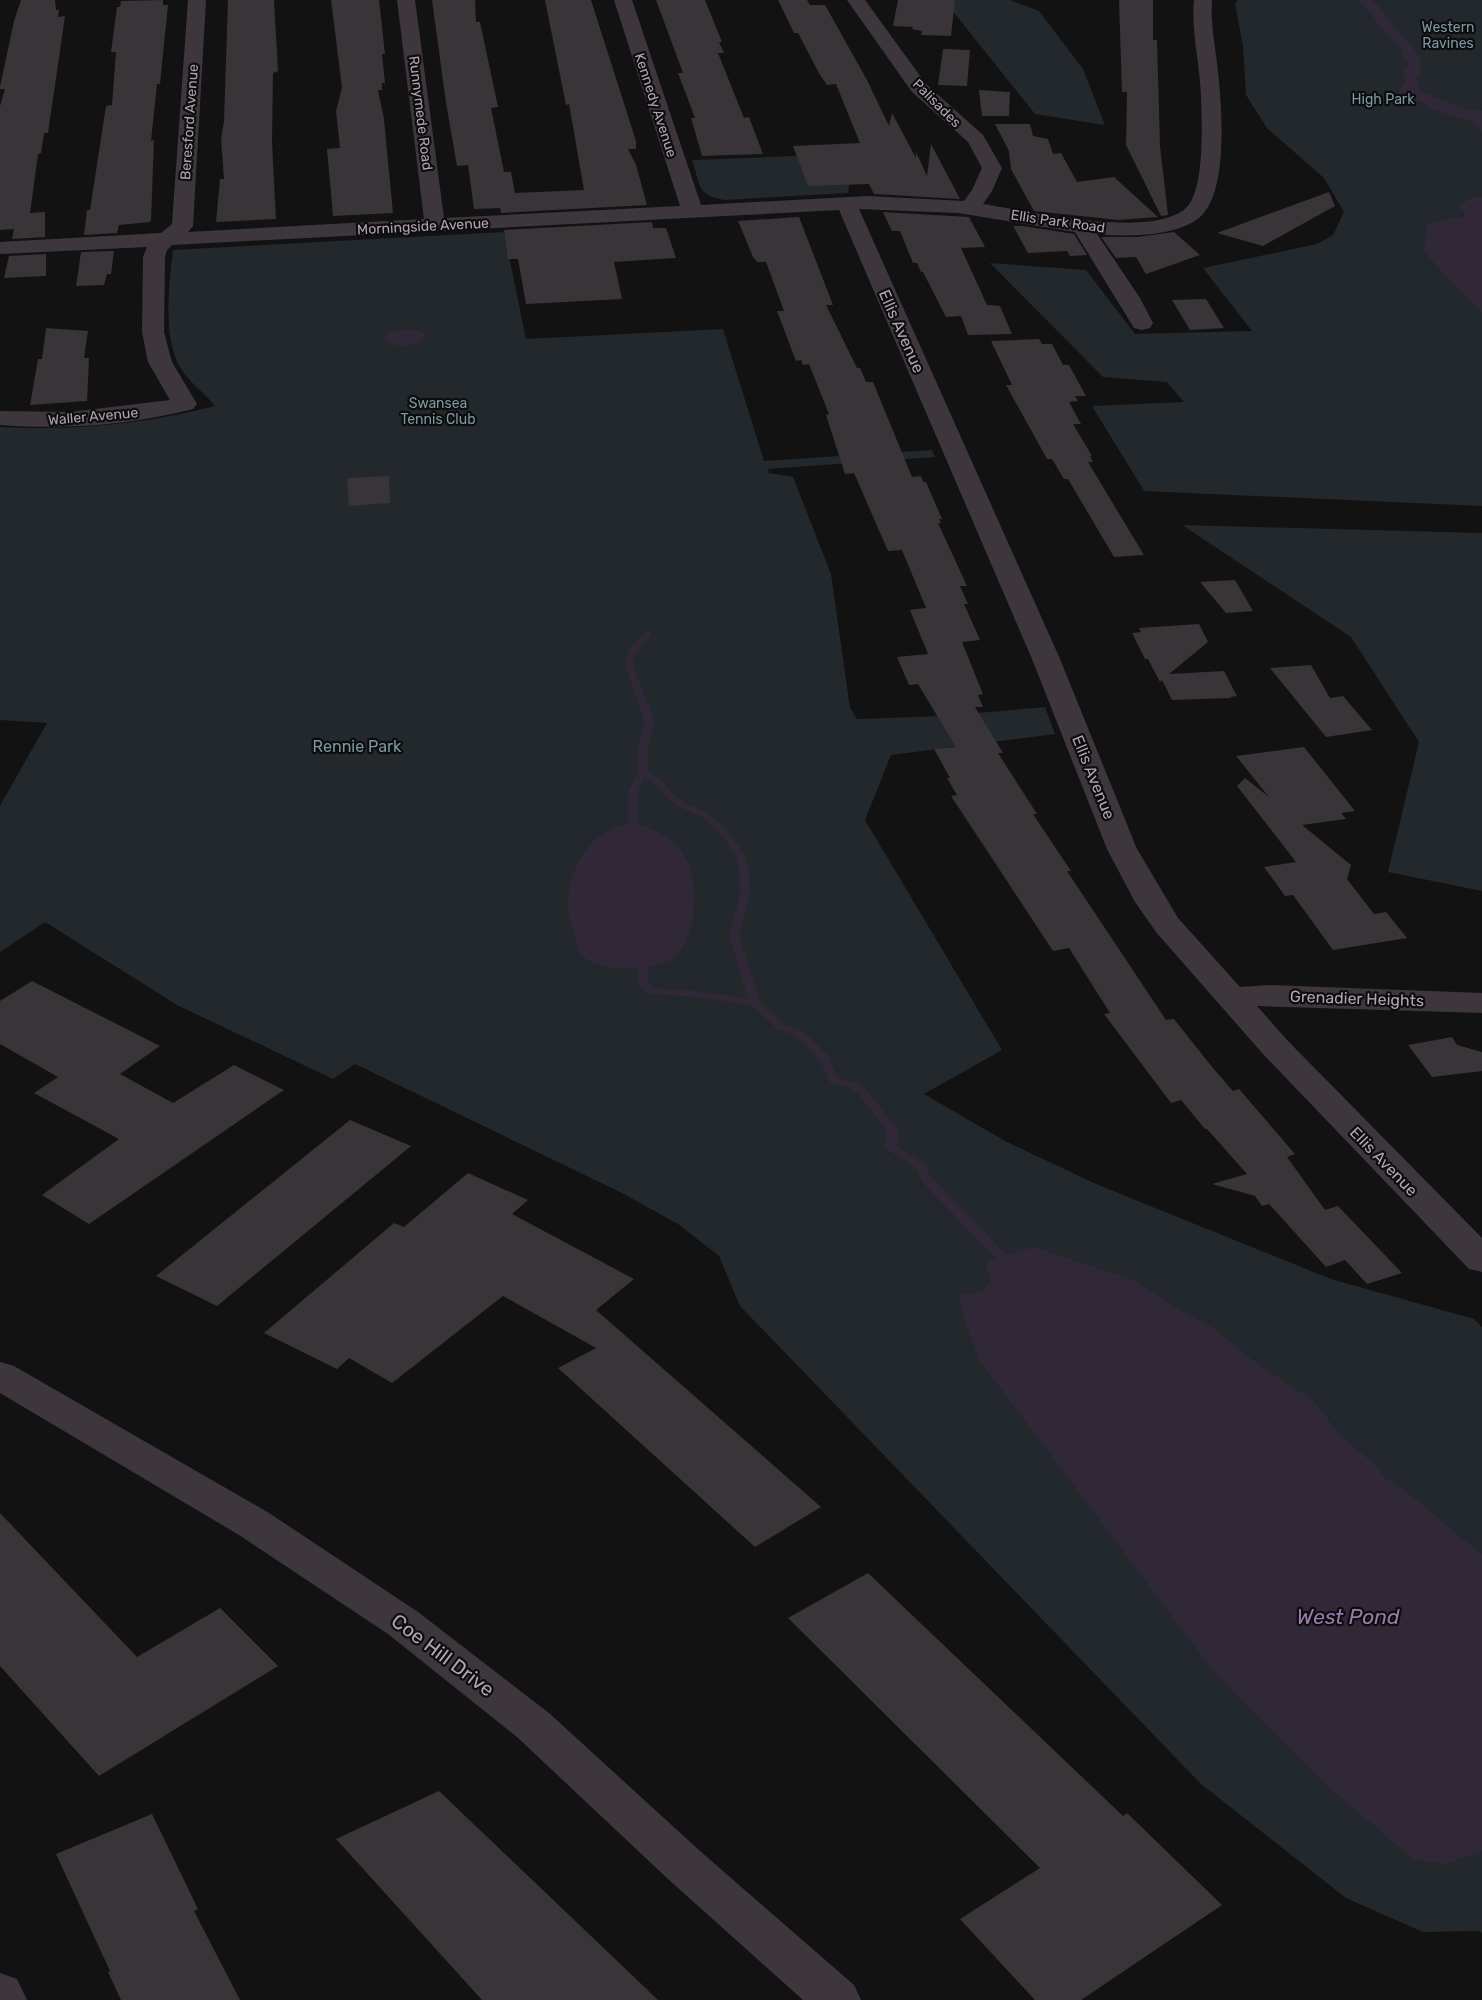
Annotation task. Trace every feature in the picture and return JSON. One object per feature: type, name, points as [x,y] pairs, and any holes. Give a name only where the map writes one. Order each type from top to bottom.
[{"type":"street","name":"Beresford Avenue","points":[[185,404],[160,362],[153,332],[154,257],[157,247],[182,226],[197,0]]},
{"type":"street","name":"Runnymede Road","points":[[406,0],[435,226]]},
{"type":"street","name":"Kennedy Avenue","points":[[623,0],[692,210]]},
{"type":"street","name":"Palisades","points":[[856,0],[919,88],[976,140],[992,168],[982,191],[969,208]]},
{"type":"street","name":"Ellis Park Road","points":[[846,203],[905,202],[969,208],[1086,227],[1126,229],[1162,226],[1189,217],[1206,193],[1210,75],[1202,14],[1203,0]]},
{"type":"street","name":"Morningside Avenue","points":[[0,248],[846,203]]},
{"type":"street","name":"Ellis Avenue","points":[[846,203],[1046,659],[1122,849],[1151,902],[1167,925],[1231,998],[1329,1104],[1482,1260]]},
{"type":"street","points":[[1086,227],[1086,234],[1129,298],[1142,323]]},
{"type":"street","name":"Waller Avenue","points":[[0,418],[50,421],[107,417],[185,404]]},
{"type":"street","name":"Grenadier Heights","points":[[1231,998],[1270,995],[1482,1003]]},
{"type":"street","name":"Coe Hill Drive","points":[[0,1375],[254,1524],[403,1623],[533,1725],[684,1865],[837,2000]]},
{"type":"street","points":[[0,1994],[3,2000]]},
{"type":"green space","points":[[940,0],[1010,0],[1039,11],[1083,69],[1105,125],[1035,114],[951,9]]},
{"type":"green space","points":[[1238,0],[1482,0],[1482,506],[1144,491],[1092,406],[1184,402],[1167,382],[1103,377],[990,263],[1086,270],[1135,334],[1252,331],[1203,268],[1317,244],[1333,235],[1344,212],[1324,178],[1267,128],[1246,95],[1243,46],[1235,4]]},
{"type":"green space","points":[[844,154],[850,179],[848,193],[724,200],[708,195],[704,191],[698,182],[692,160]]},
{"type":"green space","name":"Rennie Park","points":[[504,232],[526,339],[723,329],[764,461],[932,450],[935,457],[768,469],[769,473],[793,477],[831,574],[850,708],[857,719],[944,716],[1045,707],[1055,734],[891,755],[865,820],[1002,1050],[924,1094],[1005,1141],[1096,1184],[1331,1279],[1474,1319],[1482,1327],[1482,1933],[1480,1931],[1423,1932],[1346,1898],[1201,1784],[740,1306],[719,1256],[678,1224],[620,1192],[355,1064],[333,1079],[177,1005],[45,922],[0,952],[0,806],[47,723],[0,720],[0,427],[54,428],[108,425],[215,406],[181,369],[171,343],[168,311],[173,250]]},
{"type":"green space","points":[[1182,525],[1482,533],[1482,891],[1388,872],[1419,742],[1351,637]]},
{"type":"water","points":[[1356,0],[1372,0],[1380,7],[1397,31],[1420,56],[1421,70],[1414,78],[1419,82],[1418,90],[1466,109],[1482,111],[1482,133],[1474,122],[1430,109],[1426,103],[1398,94],[1405,82],[1403,71],[1409,63],[1404,60],[1399,47],[1367,9]]},
{"type":"water","points":[[1473,197],[1482,197],[1482,313],[1424,252],[1427,224],[1465,216],[1465,212],[1457,207]]},
{"type":"water","points":[[406,329],[420,331],[426,335],[426,338],[416,344],[405,346],[393,344],[384,339],[387,333]]},
{"type":"water","points":[[632,823],[658,832],[669,839],[678,846],[690,867],[694,907],[690,931],[678,954],[664,963],[630,968],[604,966],[596,964],[581,954],[567,907],[569,891],[576,867],[589,846],[608,831]]},
{"type":"water","name":"West Pond","points":[[1034,1247],[1136,1281],[1177,1309],[1212,1327],[1255,1362],[1314,1401],[1339,1434],[1375,1465],[1385,1478],[1407,1492],[1482,1555],[1482,1851],[1445,1864],[1413,1859],[1317,1777],[1211,1668],[980,1361],[965,1322],[959,1295],[983,1291],[991,1279],[985,1264],[1001,1256]]},
{"type":"building","points":[[21,0],[55,0],[56,10],[59,10],[58,17],[65,16],[48,133],[44,133],[41,153],[38,154],[30,213],[45,212],[45,237],[12,239],[14,229],[0,230],[0,106],[5,89],[0,89],[0,87],[14,21]]},
{"type":"building","points":[[163,0],[163,5],[168,5],[160,84],[157,84],[151,141],[154,140],[151,220],[150,222],[119,225],[117,233],[84,235],[106,106],[112,105],[116,52],[111,52],[117,7],[120,7],[121,1]]},
{"type":"building","points":[[228,0],[274,0],[278,71],[273,73],[272,142],[276,219],[216,222],[220,179],[224,179],[221,139],[224,121]]},
{"type":"building","points":[[331,0],[379,0],[385,54],[382,54],[385,83],[382,83],[382,90],[378,90],[384,119],[393,213],[333,216],[327,149],[340,148],[336,111],[342,88]]},
{"type":"building","points":[[432,0],[475,0],[476,22],[480,22],[498,107],[491,108],[504,172],[511,172],[515,193],[584,190],[569,104],[566,105],[545,0],[591,0],[636,141],[636,149],[628,149],[636,165],[647,205],[501,213],[500,208],[474,209],[468,165],[457,166]]},
{"type":"building","points":[[656,0],[705,0],[722,42],[719,42],[724,53],[718,53],[744,118],[749,117],[763,154],[702,156],[691,118],[695,118],[678,73],[683,73]]},
{"type":"building","points":[[778,0],[807,0],[810,5],[825,5],[867,80],[889,126],[892,113],[916,158],[916,152],[927,176],[931,144],[960,199],[874,194],[869,184],[808,186],[793,146],[860,143],[836,84],[827,85],[820,75],[798,33],[794,33]]},
{"type":"building","points":[[898,0],[955,0],[951,36],[921,35],[922,31],[912,29],[913,27],[893,26]]},
{"type":"building","points":[[1119,0],[1153,0],[1153,40],[1157,40],[1160,146],[1168,215],[1161,216],[1126,145],[1127,92],[1122,92]]},
{"type":"building","points":[[943,49],[970,50],[967,86],[938,85]]},
{"type":"building","points":[[979,90],[1010,92],[1009,116],[982,116]]},
{"type":"building","points":[[995,124],[1030,124],[1033,136],[1048,139],[1053,154],[1061,153],[1077,182],[1114,177],[1158,217],[1118,220],[1034,211],[1011,169],[1009,151]]},
{"type":"building","points":[[1329,192],[1335,206],[1263,246],[1217,233]]},
{"type":"building","points":[[883,212],[969,217],[985,247],[961,248],[987,305],[1000,306],[1012,334],[968,335],[961,316],[946,317],[923,272],[917,263],[913,263],[900,231],[892,231]]},
{"type":"building","points":[[799,217],[833,305],[826,305],[857,368],[860,368],[866,382],[873,382],[912,477],[921,476],[923,482],[926,482],[942,519],[939,519],[941,523],[938,523],[967,586],[960,586],[968,604],[964,604],[980,640],[962,642],[983,694],[978,695],[983,707],[975,707],[1003,753],[998,753],[1037,814],[1033,814],[1071,871],[1067,871],[1166,1020],[1174,1019],[1233,1091],[1239,1089],[1295,1154],[1287,1157],[1325,1210],[1338,1206],[1402,1273],[1367,1284],[1345,1260],[1326,1267],[1269,1204],[1262,1206],[1255,1196],[1212,1184],[1247,1174],[1181,1100],[1171,1103],[1104,1014],[1110,1013],[1069,948],[1053,951],[951,796],[957,795],[934,749],[956,747],[918,684],[909,685],[897,657],[928,654],[910,610],[926,608],[902,550],[888,551],[854,473],[845,474],[826,415],[829,414],[809,364],[803,365],[801,360],[796,361],[777,311],[784,311],[766,262],[757,262],[753,257],[738,221]]},
{"type":"building","points":[[652,222],[653,228],[666,228],[676,258],[614,262],[622,299],[526,304],[518,259],[508,259],[504,230]]},
{"type":"building","points":[[1013,226],[1074,234],[1087,255],[1070,256],[1067,251],[1028,253]]},
{"type":"building","points":[[1174,232],[1200,255],[1146,274],[1136,257],[1116,258],[1101,237],[1137,237]]},
{"type":"building","points":[[114,251],[111,274],[107,274],[104,285],[76,286],[81,252]]},
{"type":"building","points":[[46,254],[46,276],[4,278],[9,256]]},
{"type":"building","points":[[1206,299],[1224,328],[1190,330],[1172,300]]},
{"type":"building","points":[[46,328],[88,331],[84,358],[89,358],[87,401],[30,405],[38,359],[42,359]]},
{"type":"building","points":[[1039,339],[1042,344],[1052,344],[1063,365],[1069,365],[1086,396],[1075,396],[1078,401],[1069,402],[1081,424],[1073,424],[1092,456],[1090,456],[1093,462],[1088,462],[1144,555],[1114,557],[1068,479],[1064,479],[1052,459],[1047,459],[1006,385],[1012,385],[991,341]]},
{"type":"building","points":[[389,476],[390,503],[349,506],[347,478]]},
{"type":"building","points":[[1235,580],[1253,611],[1226,613],[1200,582]]},
{"type":"building","points":[[1199,624],[1208,642],[1169,674],[1224,671],[1237,696],[1172,700],[1162,680],[1160,682],[1148,659],[1145,659],[1132,633],[1141,632],[1139,628]]},
{"type":"building","points":[[1311,665],[1330,698],[1343,696],[1372,730],[1326,737],[1270,668]]},
{"type":"building","points":[[1304,747],[1355,811],[1341,813],[1346,819],[1302,825],[1351,865],[1347,879],[1374,914],[1386,912],[1407,938],[1333,950],[1293,895],[1285,896],[1264,867],[1296,862],[1237,786],[1245,778],[1269,797],[1236,756]]},
{"type":"building","points":[[32,981],[160,1046],[120,1074],[173,1103],[234,1065],[284,1090],[89,1224],[42,1195],[119,1139],[34,1093],[58,1077],[0,1044],[0,1001]]},
{"type":"building","points":[[1452,1037],[1457,1045],[1482,1052],[1482,1071],[1432,1077],[1408,1045]]},
{"type":"building","points":[[350,1120],[411,1146],[217,1306],[156,1276]]},
{"type":"building","points":[[468,1173],[528,1200],[512,1214],[634,1279],[596,1310],[821,1507],[755,1547],[558,1368],[596,1348],[503,1296],[392,1383],[349,1358],[337,1369],[264,1333],[394,1223],[404,1227]]},
{"type":"building","points":[[0,1513],[137,1657],[220,1608],[278,1666],[99,1776],[0,1666]]},
{"type":"building","points":[[868,1573],[1123,1816],[1127,1813],[1222,1905],[1081,2000],[1035,2000],[960,1919],[1040,1868],[788,1618]]},
{"type":"building","points":[[439,1791],[658,2000],[482,2000],[336,1839]]},
{"type":"building","points":[[152,1814],[198,1909],[194,1911],[240,2000],[121,2000],[56,1854]]},
{"type":"waterway","points":[[643,773],[643,746],[650,722],[628,663],[632,652],[648,634]]},
{"type":"waterway","points":[[633,835],[633,791],[643,773]]},
{"type":"waterway","points":[[643,773],[661,784],[668,794],[682,805],[705,815],[723,831],[740,854],[744,869],[745,896],[734,936],[755,1002]]},
{"type":"waterway","points":[[642,953],[643,982],[649,991],[755,1002]]},
{"type":"waterway","points":[[755,1002],[780,1026],[801,1035],[824,1058],[834,1081],[848,1083],[861,1090],[890,1127],[893,1137],[890,1147],[920,1165],[926,1179],[1001,1256]]},
{"type":"park label","name":"Western Ravines","points":[[1448,35]]},
{"type":"park label","name":"High Park","points":[[1383,99]]},
{"type":"park label","name":"Swansea Tennis Club","points":[[438,412]]}]
